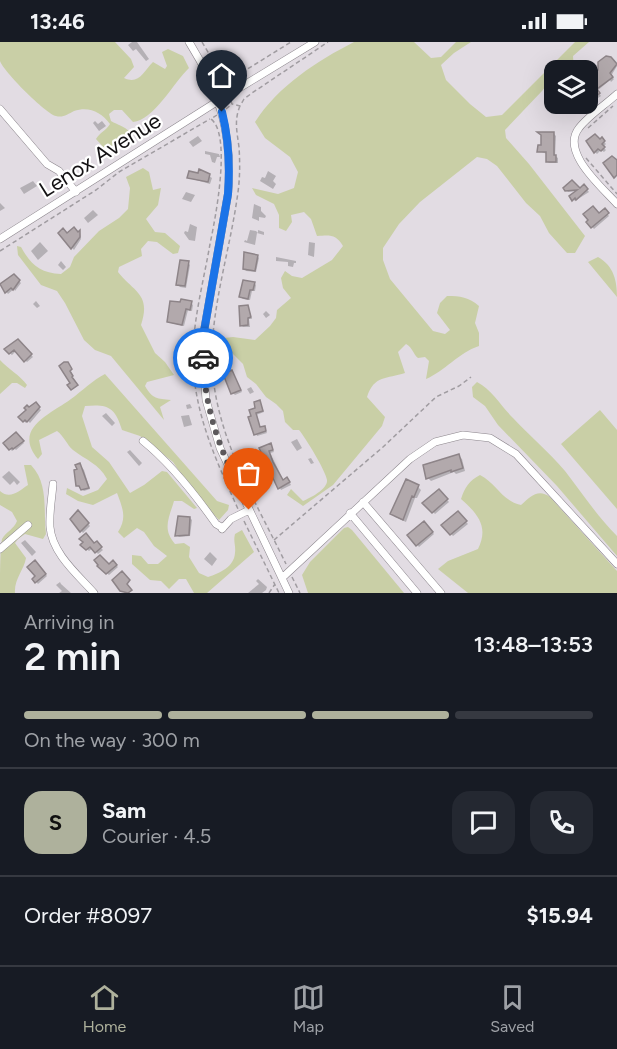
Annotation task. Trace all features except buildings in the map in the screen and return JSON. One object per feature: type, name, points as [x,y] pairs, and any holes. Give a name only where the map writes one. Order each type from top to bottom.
[{"type":"street","name":"Lenox Avenue","points":[[0,239],[218,100],[315,42]]},
{"type":"street","points":[[197,43],[222,112],[228,140],[230,172],[203,337],[207,400],[214,432],[231,473],[288,590],[279,593]]},
{"type":"street","points":[[617,94],[579,128],[573,138],[577,158],[617,204]]},
{"type":"street","points":[[0,109],[47,164],[59,171],[76,192]]},
{"type":"street","points":[[282,578],[410,459],[435,442],[463,435],[490,438],[516,453],[617,564]]},
{"type":"street","points":[[144,441],[184,483],[216,524],[223,528],[231,519],[249,510]]},
{"type":"street","points":[[54,484],[50,514],[51,537],[59,554],[94,593]]},
{"type":"street","points":[[363,502],[441,593]]},
{"type":"street","points":[[350,513],[417,593]]},
{"type":"street","points":[[0,549],[28,525]]},
{"type":"path","points":[[197,43],[227,78],[237,77],[291,42]]},
{"type":"path","points":[[300,593],[226,437],[217,405],[212,349],[215,317],[238,192],[239,164],[236,124],[240,106],[244,99],[252,93],[328,42]]},
{"type":"path","points":[[227,78],[225,85],[232,104]]},
{"type":"path","points":[[585,130],[617,103]]},
{"type":"path","points":[[232,104],[240,106]]},
{"type":"path","points":[[0,251],[96,190],[119,172],[211,119],[232,104]]},
{"type":"path","points":[[211,119],[217,126],[221,169],[193,352],[200,415],[208,441],[279,593]]},
{"type":"path","points":[[583,155],[617,194]]},
{"type":"path","points":[[274,540],[383,447],[436,398],[471,377]]},
{"type":"path","points":[[269,593],[275,585]]},
{"type":"green space","points":[[0,42],[115,42],[131,59],[134,67],[124,78],[129,80],[137,79],[153,62],[165,69],[167,66],[162,52],[168,49],[183,56],[189,68],[156,108],[141,120],[133,122],[122,110],[114,110],[109,114],[111,121],[130,132],[110,148],[105,149],[96,139],[110,124],[99,113],[90,110],[79,110],[56,116],[43,108],[25,92],[3,66],[0,61]]},
{"type":"green space","points":[[354,42],[414,42],[431,58],[441,57],[456,42],[471,42],[441,65],[446,80],[486,117],[502,115],[544,73],[544,88],[505,130],[506,138],[585,236],[575,253],[567,253],[549,233],[540,216],[526,203],[497,166],[487,159],[477,157],[420,202],[399,224],[383,248],[383,260],[390,279],[433,331],[445,334],[450,330],[437,313],[440,303],[447,296],[464,298],[479,306],[475,323],[479,333],[479,346],[426,379],[429,361],[425,357],[418,358],[406,344],[398,352],[405,373],[377,381],[367,397],[385,417],[382,426],[333,485],[303,506],[287,495],[291,489],[303,501],[318,493],[327,483],[323,469],[299,430],[293,430],[285,422],[283,411],[247,377],[243,364],[221,342],[224,338],[233,337],[255,340],[276,318],[277,310],[291,298],[283,288],[281,278],[285,271],[292,276],[302,278],[332,260],[343,246],[338,239],[332,236],[317,236],[311,219],[304,212],[291,215],[292,222],[286,231],[279,228],[279,215],[274,204],[256,195],[252,188],[278,194],[294,188],[298,172],[290,157],[265,138],[255,122],[264,109],[287,86],[326,57]]},
{"type":"green space","points":[[575,42],[589,42],[573,56],[573,60],[557,60]]},
{"type":"green space","points":[[143,168],[149,172],[153,190],[161,188],[158,205],[146,219],[155,232],[165,233],[180,246],[178,253],[173,254],[157,242],[148,241],[141,249],[142,256],[119,267],[118,272],[143,300],[144,315],[141,325],[155,353],[174,375],[147,382],[145,386],[153,396],[171,400],[160,407],[164,420],[111,356],[95,350],[84,340],[57,291],[41,285],[18,255],[17,246],[21,247],[37,267],[47,272],[61,274],[70,267],[74,257],[99,231],[128,209],[130,188],[126,177]]},
{"type":"green space","points":[[598,257],[614,274],[617,297],[588,262]]},
{"type":"green space","points":[[0,360],[24,381],[27,385],[25,388],[12,383],[0,394]]},
{"type":"green space","points":[[105,374],[217,501],[229,505],[228,510],[219,520],[197,497],[173,462],[140,436],[122,430],[116,416],[109,409],[100,406],[85,406],[82,416],[92,447],[109,462],[130,493],[162,471],[167,472],[197,508],[194,509],[182,501],[174,501],[168,528],[175,544],[184,543],[190,547],[189,557],[199,573],[208,577],[229,566],[235,553],[235,534],[242,530],[254,552],[207,593],[194,593],[186,579],[179,579],[169,589],[161,581],[150,580],[132,564],[132,555],[141,556],[148,564],[158,564],[167,556],[154,546],[144,532],[137,528],[124,538],[118,532],[123,513],[117,493],[93,505],[78,501],[66,494],[67,488],[83,496],[98,490],[107,479],[96,466],[73,450],[62,435],[57,431],[39,440],[42,454],[38,459],[31,448],[29,439],[37,423]]},
{"type":"green space","points":[[477,382],[492,394],[565,471],[617,536],[617,556],[557,486],[498,425],[485,406],[473,397],[472,387]]},
{"type":"green space","points":[[600,410],[617,430],[617,509],[561,444]]},
{"type":"green space","points":[[24,465],[31,465],[41,480],[46,534],[43,539],[25,534],[18,539],[15,543],[26,558],[16,583],[15,593],[0,593],[2,539],[17,521],[12,512],[0,505],[0,491],[11,495],[28,485]]},
{"type":"green space","points":[[480,475],[514,503],[521,505],[538,493],[550,497],[617,571],[617,593],[468,593],[438,569],[448,561],[478,549],[482,534],[480,521],[461,499],[468,485]]},
{"type":"green space","points":[[348,527],[404,593],[308,593],[302,575],[310,562],[344,528]]},
{"type":"way so far","points":[[203,358],[207,400],[214,432],[249,510]]},
{"type":"route","points":[[203,358],[203,337],[230,172],[228,140],[222,112]]}]
